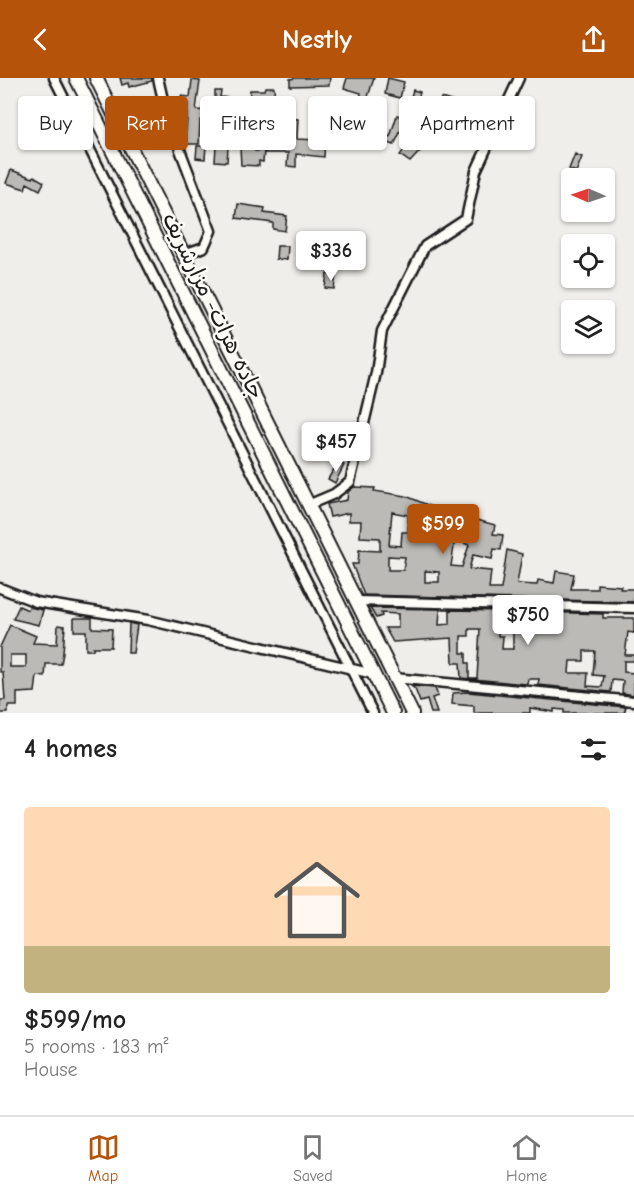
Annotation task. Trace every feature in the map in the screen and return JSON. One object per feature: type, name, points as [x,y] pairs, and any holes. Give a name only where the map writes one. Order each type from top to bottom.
[{"type":"highway","name":"جاده هرات- مزارشریف","points":[[76,78],[393,713]]},
{"type":"highway","name":"جاده هرات- مزارشریف","points":[[96,78],[412,713]]},
{"type":"street","points":[[54,78],[373,713]]},
{"type":"street","points":[[158,78],[166,113],[211,231],[204,247],[184,254]]},
{"type":"street","points":[[308,505],[334,494],[350,482],[376,373],[382,331],[425,246],[466,219],[476,171],[519,78]]},
{"type":"street","points":[[0,588],[36,602],[148,620],[373,674]]},
{"type":"street","points":[[356,601],[634,608]]},
{"type":"street","points":[[394,678],[634,701]]},
{"type":"building","points":[[120,78],[152,78],[152,81],[129,87],[128,83],[122,85]]},
{"type":"building","points":[[330,78],[329,85],[290,86],[290,79]]},
{"type":"building","points":[[347,78],[374,78],[368,96],[361,96],[361,93],[344,88]]},
{"type":"building","points":[[388,78],[404,82],[399,98],[385,94]]},
{"type":"building","points":[[192,80],[200,81],[196,110],[200,110],[199,144],[188,144],[188,97],[190,97]]},
{"type":"building","points":[[265,87],[274,87],[275,96],[249,96],[250,90],[264,90]]},
{"type":"building","points":[[413,90],[420,92],[419,96],[411,96]]},
{"type":"building","points":[[215,91],[221,91],[220,96],[215,96]]},
{"type":"building","points":[[397,115],[399,116],[399,135],[394,145],[387,142],[387,136],[390,137]]},
{"type":"building","points":[[296,119],[298,119],[297,139],[308,140],[308,150],[324,150],[324,157],[296,154],[296,167],[287,166],[288,153],[265,153],[265,150],[296,150]]},
{"type":"building","points":[[197,146],[200,146],[200,150],[206,150],[205,159],[196,158]]},
{"type":"building","points":[[216,150],[228,150],[227,162],[215,161]]},
{"type":"building","points":[[240,150],[264,151],[263,162],[259,161],[259,166],[241,165]]},
{"type":"building","points":[[404,150],[421,150],[410,162],[400,155]]},
{"type":"building","points":[[575,154],[582,157],[578,168],[569,168]]},
{"type":"building","points":[[11,170],[33,178],[34,176],[44,182],[40,190],[27,183],[25,189],[6,183]]},
{"type":"building","points":[[238,204],[265,208],[264,213],[287,216],[285,231],[273,229],[273,223],[236,218]]},
{"type":"building","points":[[277,246],[288,246],[287,260],[276,259]]},
{"type":"building","points":[[327,274],[336,275],[334,289],[325,288]]},
{"type":"building","points":[[338,462],[344,465],[335,483],[328,479]]},
{"type":"building","points":[[354,487],[375,488],[374,491],[406,496],[437,509],[495,525],[493,534],[503,535],[501,550],[494,549],[492,559],[473,555],[469,569],[491,571],[489,589],[501,589],[507,550],[522,554],[517,584],[537,585],[538,580],[554,583],[556,571],[574,574],[571,589],[597,589],[597,584],[621,586],[620,589],[634,589],[634,602],[364,595],[352,564],[358,564],[359,550],[380,551],[380,538],[360,537],[361,521],[349,521],[349,513],[330,517],[327,504],[347,500],[348,492]],"holes":[[[392,512],[408,515],[408,532],[402,532],[401,546],[389,545]],[[455,540],[469,545],[462,567],[451,566]],[[388,556],[405,557],[403,570],[388,570]],[[425,571],[439,572],[439,582],[425,582]]]},
{"type":"building","points":[[19,606],[28,610],[29,607],[43,610],[39,625],[13,619]]},
{"type":"building","points":[[370,608],[440,609],[439,625],[450,624],[450,610],[504,611],[504,621],[499,621],[498,636],[503,636],[502,649],[513,649],[513,611],[603,614],[603,618],[634,618],[634,633],[628,632],[625,655],[634,655],[634,661],[624,661],[624,672],[634,673],[634,695],[622,693],[623,681],[612,680],[611,692],[538,685],[539,679],[528,679],[527,684],[461,678],[460,663],[453,663],[452,638],[393,642],[385,628],[398,628],[398,614],[381,613],[382,616],[376,618]],"holes":[[[469,629],[480,629],[477,678],[469,678],[466,653],[461,653],[461,636],[469,636]],[[584,651],[595,651],[593,675],[604,676],[602,687],[587,686],[588,673],[569,673],[570,661],[584,661]]]},
{"type":"building","points":[[74,618],[92,618],[92,628],[112,629],[111,647],[93,647],[93,650],[86,650],[86,631],[74,631]]},
{"type":"building","points":[[129,623],[137,625],[133,653],[128,653]]},
{"type":"building","points":[[10,625],[36,636],[33,643],[57,644],[58,625],[65,626],[61,664],[46,664],[45,677],[37,676],[35,692],[17,693],[17,706],[8,706],[8,713],[0,713],[0,700],[5,700],[3,672],[0,672],[0,647]],"holes":[[[10,655],[26,655],[26,667],[10,667]]]},
{"type":"building","points":[[411,686],[435,688],[438,696],[432,698],[437,713],[431,713],[427,700],[420,702],[415,689]]},
{"type":"building","points":[[468,692],[626,707],[624,713],[564,713],[564,710],[554,709],[554,712],[530,708],[530,713],[474,713],[474,706],[452,704],[453,693]]}]
